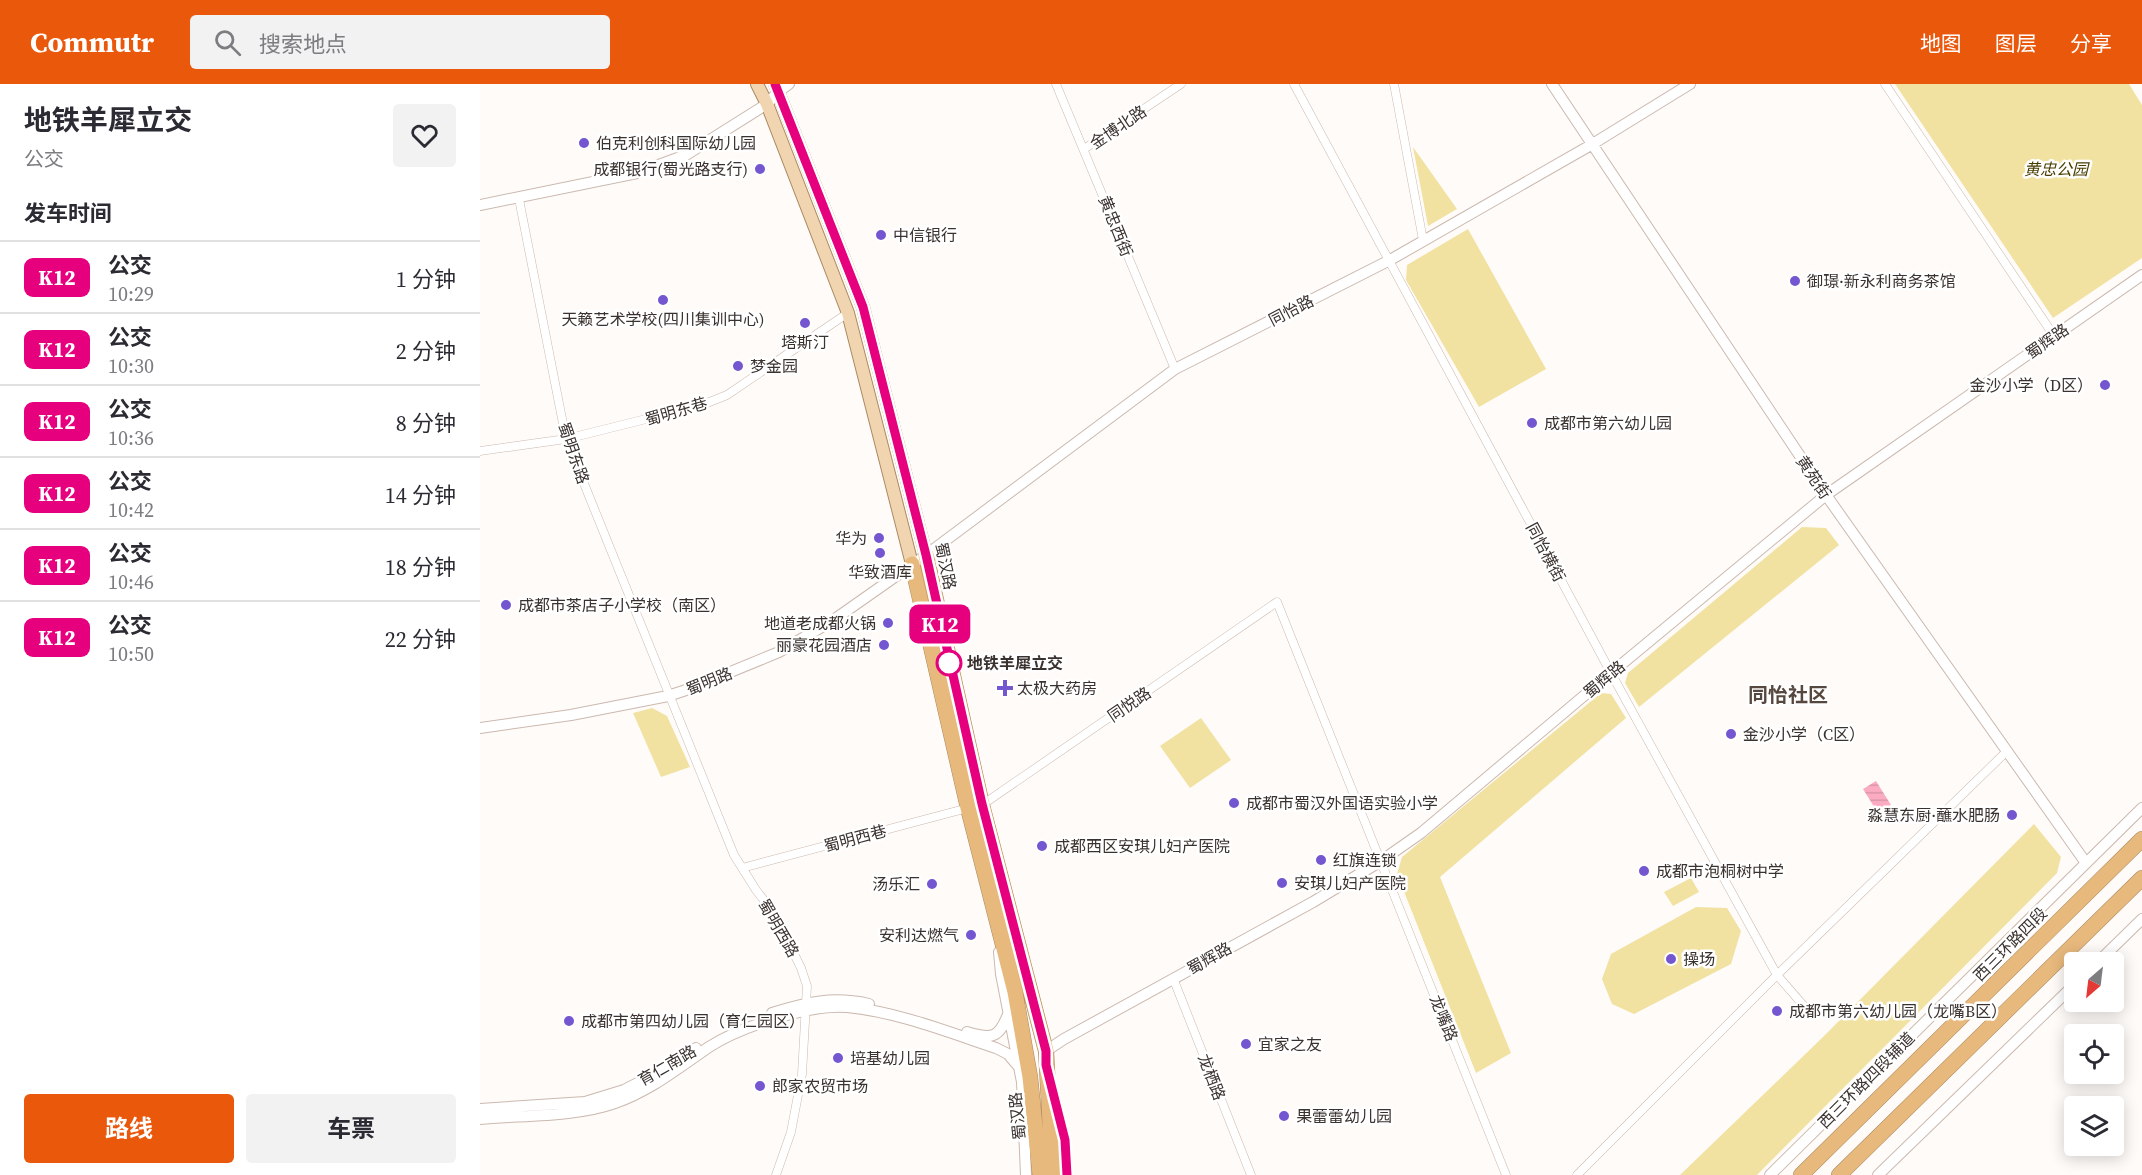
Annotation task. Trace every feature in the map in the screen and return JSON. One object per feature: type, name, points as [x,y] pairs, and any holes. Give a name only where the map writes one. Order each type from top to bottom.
[{"type":"highway","name":"蜀汉路","points":[[926,555],[995,913],[1016,992],[1030,1077],[1040,1175]]},
{"type":"highway","name":"蜀汉路","points":[[912,564],[975,806],[1046,1058],[1053,1175]]},
{"type":"highway","name":"西三环路四段","points":[[1801,1175],[2142,839]]},
{"type":"highway","points":[[1839,1175],[2142,878]]},
{"type":"main road","name":"蜀汉路","points":[[757,84],[767,104],[848,313],[912,564]]},
{"type":"main road","name":"蜀汉路","points":[[776,88],[863,307],[926,555]]},
{"type":"street","points":[[480,205],[519,199],[637,173],[686,155],[767,104],[776,88],[789,84]]},
{"type":"street","name":"黄忠西街","points":[[1056,84],[1175,369]]},
{"type":"street","name":"金博北路","points":[[1084,149],[1180,84]]},
{"type":"street","name":"同怡横街","points":[[1294,84],[1611,673],[1777,975],[1810,1013]]},
{"type":"street","points":[[1394,84],[1423,240]]},
{"type":"street","name":"黄苑街","points":[[1552,84],[1826,495],[2086,863]]},
{"type":"street","name":"同怡路","points":[[912,564],[1175,369],[1390,260],[1690,84]]},
{"type":"street","points":[[1886,84],[2054,336]]},
{"type":"street","name":"蜀明东路","points":[[519,199],[566,439],[668,696]]},
{"type":"street","name":"蜀辉路","points":[[1046,1058],[1173,978],[1313,902],[1382,861],[1421,833],[1826,495],[2142,275]]},
{"type":"street","name":"蜀明东巷","points":[[480,451],[566,439],[666,415],[727,395],[848,313]]},
{"type":"street","name":"蜀明路","points":[[480,728],[571,715],[668,696],[689,689],[778,652],[832,621],[912,564]]},
{"type":"street","name":"同悦路","points":[[975,806],[1277,602]]},
{"type":"street","name":"龙嘴路","points":[[1277,602],[1506,1175]]},
{"type":"street","name":"蜀明西路","points":[[668,696],[741,868],[774,913],[801,968],[807,986],[802,1074],[791,1132],[776,1175]]},
{"type":"street","points":[[1577,1175],[1777,975],[2006,752]]},
{"type":"street","name":"蜀明西巷","points":[[741,868],[975,806]]},
{"type":"street","name":"西三环路四段辅道","points":[[1770,1175],[2142,808]]},
{"type":"street","points":[[995,913],[1001,974],[1019,1066],[1024,1114],[1026,1175]]},
{"type":"street","points":[[2108,952],[2142,919]]},
{"type":"street","name":"龙栖路","points":[[1173,978],[1251,1175]]},
{"type":"street","points":[[1878,1175],[2064,995]]},
{"type":"street","name":"育仁南路","points":[[480,1109],[585,1102],[624,1090],[709,1040],[752,1019],[848,999],[901,1011],[990,1037],[1000,1032],[1009,1012]]},
{"type":"street","points":[[480,1119],[581,1111],[615,1103],[647,1088],[711,1046],[752,1026],[805,1007],[846,1007],[906,1019],[996,1048],[1008,1054],[1019,1066]]},
{"type":"street","points":[[1046,1058],[1065,1140],[1067,1175]]},
{"type":"green space","name":"黄忠公园","points":[[1895,84],[2129,84],[2142,105],[2142,258],[2053,318]]},
{"type":"green space","points":[[1413,147],[1457,209],[1428,226]]},
{"type":"green space","points":[[1468,229],[1546,369],[1479,407],[1406,280],[1407,265]]},
{"type":"green space","points":[[1802,527],[1826,528],[1839,545],[1639,707],[1625,683],[1628,673]]},
{"type":"green space","points":[[1601,693],[1611,694],[1626,718],[1440,877],[1511,1053],[1476,1073],[1397,874],[1402,857]]},
{"type":"green space","points":[[652,708],[667,716],[690,767],[661,777],[633,713]]},
{"type":"green space","points":[[1201,718],[1231,760],[1190,788],[1160,746]]},
{"type":"green space","points":[[2034,824],[2061,857],[2057,873],[1757,1175],[1680,1175],[1824,1036]]},
{"type":"green space","points":[[1691,878],[1699,892],[1673,906],[1664,892]]},
{"type":"green space","name":"操场","points":[[1696,907],[1727,908],[1741,931],[1731,964],[1634,1014],[1612,1004],[1602,979],[1611,954]]},
{"type":"shaded area","points":[[1876,781],[1891,805],[1878,813],[1863,789]]},
{"type":"bus line","name":"K12","points":[[775,84],[863,307],[926,555],[982,804],[1046,1051],[1046,1065],[1065,1140],[1067,1175]]},
{"type":"place","name":"伯克利创科国际幼儿园","points":[[584,143]]},
{"type":"place","name":"成都银行(蜀光路支行)","points":[[760,169]]},
{"type":"place","name":"中信银行","points":[[881,235]]},
{"type":"place","name":"御璟·新永利商务茶馆","points":[[1795,281]]},
{"type":"place","name":"天籁艺术学校(四川集训中心)","points":[[663,300]]},
{"type":"place","name":"塔斯汀","points":[[805,323]]},
{"type":"place","name":"梦金园","points":[[738,366]]},
{"type":"place","name":"金沙小学（D区）","points":[[2105,385]]},
{"type":"place","name":"成都市第六幼儿园","points":[[1532,423]]},
{"type":"place","name":"华为","points":[[879,538]]},
{"type":"place","name":"华致酒库","points":[[880,553]]},
{"type":"place","name":"成都市茶店子小学校（南区）","points":[[506,605]]},
{"type":"place","name":"地道老成都火锅","points":[[888,623]]},
{"type":"place","name":"丽豪花园酒店","points":[[884,645]]},
{"type":"place","name":"地铁羊犀立交","points":[[949,663]]},
{"type":"place","name":"太极大药房","points":[[1005,688]]},
{"type":"place","name":"金沙小学（C区）","points":[[1731,734]]},
{"type":"place","name":"成都市蜀汉外国语实验小学","points":[[1234,803]]},
{"type":"place","name":"淼慧东厨·蘸水肥肠","points":[[2012,815]]},
{"type":"place","name":"成都西区安琪儿妇产医院","points":[[1042,846]]},
{"type":"place","name":"红旗连锁","points":[[1321,860]]},
{"type":"place","name":"成都市泡桐树中学","points":[[1644,871]]},
{"type":"place","name":"安琪儿妇产医院","points":[[1282,883]]},
{"type":"place","name":"汤乐汇","points":[[932,884]]},
{"type":"place","name":"安利达燃气","points":[[971,935]]},
{"type":"place","name":"操场","points":[[1671,959]]},
{"type":"place","name":"成都市第六幼儿园（龙嘴B区）","points":[[1777,1011]]},
{"type":"place","name":"成都市第四幼儿园（育仁园区）","points":[[569,1021]]},
{"type":"place","name":"宜家之友","points":[[1246,1044]]},
{"type":"place","name":"培基幼儿园","points":[[838,1058]]},
{"type":"place","name":"郎家农贸市场","points":[[760,1086]]},
{"type":"place","name":"果蕾蕾幼儿园","points":[[1284,1116]]},
{"type":"district","name":"同怡社区","points":[[1788,695]]}]
